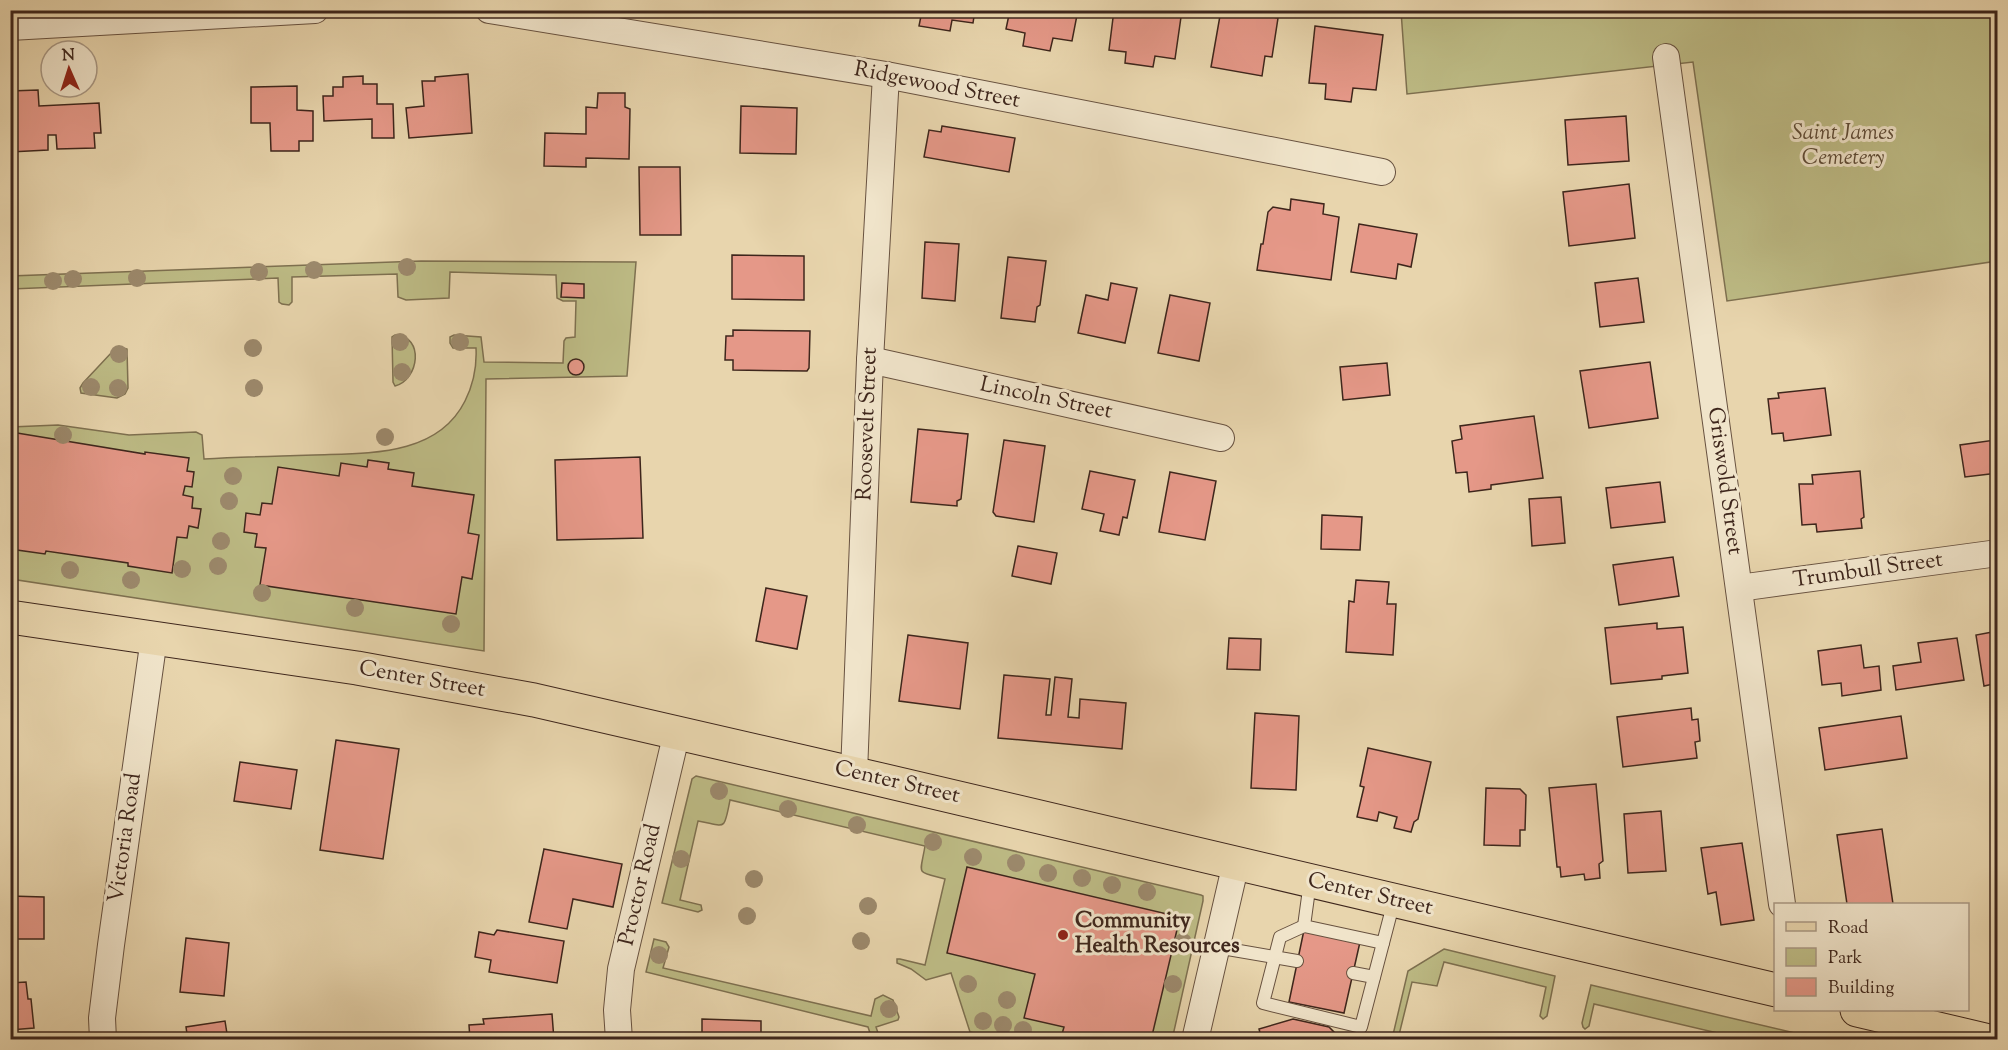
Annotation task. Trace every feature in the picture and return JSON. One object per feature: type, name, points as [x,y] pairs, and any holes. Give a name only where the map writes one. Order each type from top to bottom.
[{"type":"main road","name":"Center Street","points":[[10,617],[462,687],[677,732],[1774,990]]},
{"type":"main road","points":[[1861,1011],[1972,1038]]},
{"type":"street","points":[[10,27],[315,10]]},
{"type":"street","name":"Ridgewood Street","points":[[489,10],[886,75],[1382,172]]},
{"type":"street","name":"Griswold Street","points":[[1665,57],[1782,903]]},
{"type":"street","name":"Roosevelt Street","points":[[854,773],[870,360],[886,75]]},
{"type":"street","name":"Lincoln Street","points":[[870,360],[1221,438]]},
{"type":"street","name":"Trumbull Street","points":[[1739,588],[1998,554]]},
{"type":"street","name":"Victoria Road","points":[[104,1040],[102,1018],[111,945],[154,638]]},
{"type":"street","name":"Proctor Road","points":[[619,1040],[617,1010],[621,969],[677,732]]},
{"type":"street","points":[[1195,1040],[1236,863]]},
{"type":"lane","points":[[1304,926],[1310,881]]},
{"type":"lane","points":[[1383,943],[1304,926],[1280,937],[1263,1003],[1361,1027],[1374,977],[1383,943],[1394,901]]},
{"type":"lane","points":[[1216,947],[1297,961]]},
{"type":"lane","points":[[1353,973],[1374,977]]},
{"type":"green space","name":"Saint James Cemetery","points":[[1401,11],[1997,11],[1997,261],[1727,301],[1693,62],[1407,94]]},
{"type":"green space","points":[[421,261],[636,262],[627,376],[486,379],[484,651],[11,579],[11,427],[58,425],[129,435],[196,432],[202,435],[204,459],[356,454],[399,448],[437,433],[453,419],[471,388],[476,348],[453,348],[450,337],[454,335],[481,337],[484,362],[563,363],[564,341],[566,338],[575,337],[576,301],[563,301],[557,298],[556,275],[450,272],[449,298],[406,300],[398,297],[397,274],[292,277],[292,302],[289,305],[279,302],[278,278],[11,289],[10,276]]},
{"type":"green space","points":[[395,335],[405,337],[411,343],[415,350],[415,359],[409,376],[395,386],[392,337]]},
{"type":"green space","points":[[119,347],[127,349],[128,388],[125,394],[117,398],[81,393],[80,388],[83,383]]},
{"type":"green space","points":[[696,776],[1203,896],[1172,1040],[1001,1040],[970,1032],[951,973],[926,980],[911,969],[897,963],[897,959],[900,959],[925,965],[945,879],[922,871],[925,846],[730,800],[725,822],[722,824],[698,821],[680,900],[701,905],[702,910],[698,912],[662,903],[692,779]]},
{"type":"green space","points":[[654,939],[666,942],[669,947],[663,968],[871,1016],[875,999],[883,995],[893,1000],[899,1017],[898,1020],[876,1027],[880,1039],[872,1039],[868,1027],[646,972]]},
{"type":"green space","points":[[1444,949],[1555,976],[1547,1016],[1543,1019],[1540,1016],[1546,987],[1444,962],[1437,986],[1412,982],[1398,1039],[1392,1039],[1408,971]]},
{"type":"green space","points":[[1591,985],[1820,1039],[1743,1039],[1594,1004],[1589,1026],[1585,1029],[1582,1023]]},
{"type":"building","points":[[902,10],[975,10],[973,23],[952,20],[950,31],[919,26],[921,16],[901,13]]},
{"type":"building","points":[[1010,10],[1078,10],[1072,41],[1053,38],[1050,51],[1023,46],[1025,33],[1006,29]]},
{"type":"building","points":[[1114,10],[1182,10],[1175,59],[1155,56],[1153,67],[1125,63],[1126,52],[1109,50]]},
{"type":"building","points":[[1221,10],[1234,10],[1278,18],[1272,57],[1265,56],[1262,76],[1211,67]]},
{"type":"building","points":[[1315,26],[1383,35],[1376,90],[1353,88],[1351,102],[1325,99],[1326,84],[1309,83]]},
{"type":"building","points":[[468,74],[472,133],[409,138],[406,108],[424,106],[422,81],[435,81],[435,77]]},
{"type":"building","points":[[363,76],[363,84],[377,84],[377,104],[393,104],[394,138],[372,138],[372,119],[324,121],[323,96],[333,96],[333,87],[343,87],[343,77]]},
{"type":"building","points":[[297,86],[297,110],[313,111],[313,141],[299,141],[299,151],[271,151],[270,123],[251,123],[251,87]]},
{"type":"building","points":[[38,90],[39,106],[99,103],[101,133],[94,133],[95,148],[57,149],[56,135],[48,135],[48,150],[10,152],[10,91]]},
{"type":"building","points":[[598,93],[625,93],[625,107],[630,109],[629,159],[586,158],[586,167],[544,166],[545,133],[586,134],[586,107],[597,108]]},
{"type":"building","points":[[741,106],[797,108],[796,154],[740,153]]},
{"type":"building","points":[[1626,116],[1629,161],[1568,165],[1565,120]]},
{"type":"building","points":[[942,126],[1015,138],[1009,172],[924,157],[929,130],[941,132]]},
{"type":"building","points":[[639,167],[680,167],[681,235],[640,235]]},
{"type":"building","points":[[1629,184],[1635,238],[1569,246],[1563,192]]},
{"type":"building","points":[[1291,199],[1324,204],[1323,214],[1339,217],[1331,280],[1257,270],[1268,212],[1273,207],[1290,210]]},
{"type":"building","points":[[1359,224],[1417,234],[1411,267],[1398,264],[1396,279],[1351,272]]},
{"type":"building","points":[[925,242],[959,244],[955,301],[922,298]]},
{"type":"building","points":[[732,255],[804,256],[804,300],[732,299]]},
{"type":"building","points":[[1008,257],[1046,261],[1040,305],[1037,307],[1035,322],[1001,318]]},
{"type":"building","points":[[1638,278],[1644,322],[1600,327],[1595,283]]},
{"type":"building","points":[[562,283],[584,284],[584,298],[561,297]]},
{"type":"building","points":[[1111,283],[1137,288],[1125,343],[1078,333],[1086,295],[1108,300]]},
{"type":"building","points":[[1170,295],[1210,303],[1199,361],[1158,353]]},
{"type":"building","points":[[733,330],[810,331],[809,368],[807,371],[733,370],[733,360],[725,360],[726,336],[733,336]]},
{"type":"building","points":[[576,359],[582,361],[584,367],[582,373],[576,375],[570,373],[568,367],[570,361]]},
{"type":"building","points":[[1650,362],[1658,418],[1589,428],[1580,371]]},
{"type":"building","points":[[1387,363],[1390,395],[1343,400],[1340,367]]},
{"type":"building","points":[[1825,388],[1831,435],[1784,441],[1783,433],[1772,434],[1768,399],[1779,398],[1778,393]]},
{"type":"building","points":[[1534,416],[1543,478],[1491,485],[1491,489],[1469,492],[1467,472],[1456,473],[1452,441],[1462,439],[1460,426]]},
{"type":"building","points":[[918,429],[968,434],[961,499],[957,501],[957,506],[911,502]]},
{"type":"building","points":[[17,433],[145,454],[145,452],[189,458],[187,471],[194,472],[192,487],[185,486],[183,495],[193,497],[192,508],[201,509],[198,528],[189,526],[187,538],[177,537],[172,573],[128,566],[128,563],[46,551],[45,554],[10,549],[10,470]]},
{"type":"building","points":[[1004,440],[1045,446],[1034,522],[996,516],[993,512]]},
{"type":"building","points":[[1995,440],[1998,473],[1965,477],[1960,445]]},
{"type":"building","points":[[640,457],[643,538],[557,540],[555,460]]},
{"type":"building","points":[[368,460],[389,463],[388,469],[414,473],[412,486],[474,495],[468,533],[479,535],[472,579],[462,577],[456,614],[260,585],[266,548],[255,547],[257,534],[244,532],[246,513],[260,515],[262,503],[272,504],[278,467],[339,476],[341,463],[367,467]]},
{"type":"building","points":[[1090,471],[1135,480],[1127,518],[1123,517],[1119,535],[1100,531],[1104,514],[1082,509]]},
{"type":"building","points":[[1860,471],[1864,517],[1861,519],[1862,528],[1817,532],[1816,524],[1802,525],[1799,484],[1813,484],[1812,475]]},
{"type":"building","points":[[1170,472],[1216,481],[1205,540],[1159,532]]},
{"type":"building","points":[[1660,482],[1665,522],[1611,528],[1606,488]]},
{"type":"building","points":[[1561,497],[1565,543],[1532,546],[1529,499]]},
{"type":"building","points":[[1322,515],[1362,517],[1360,550],[1321,549]]},
{"type":"building","points":[[1018,546],[1057,553],[1051,584],[1012,576]]},
{"type":"building","points":[[1673,557],[1679,596],[1619,605],[1613,565]]},
{"type":"building","points":[[1356,580],[1389,582],[1387,604],[1396,604],[1393,655],[1346,652],[1349,601],[1354,602]]},
{"type":"building","points":[[766,588],[807,596],[797,649],[756,641]]},
{"type":"building","points":[[1657,623],[1657,629],[1683,627],[1688,673],[1662,676],[1662,679],[1611,684],[1605,628]]},
{"type":"building","points":[[1998,631],[1998,683],[1984,686],[1976,635]]},
{"type":"building","points":[[908,635],[968,643],[960,709],[899,701]]},
{"type":"building","points":[[1229,638],[1261,639],[1260,670],[1227,669]]},
{"type":"building","points":[[1957,638],[1964,680],[1896,690],[1893,666],[1921,662],[1918,643]]},
{"type":"building","points":[[1861,645],[1864,668],[1879,666],[1881,690],[1842,696],[1841,683],[1822,685],[1818,651]]},
{"type":"building","points":[[1004,675],[1050,679],[1046,715],[1051,715],[1055,677],[1072,679],[1068,717],[1079,718],[1080,699],[1126,703],[1122,749],[998,738]]},
{"type":"building","points":[[1691,708],[1692,720],[1698,719],[1700,741],[1695,742],[1697,758],[1623,767],[1617,717]]},
{"type":"building","points":[[1255,713],[1299,716],[1296,790],[1251,788]]},
{"type":"building","points":[[1901,716],[1907,758],[1825,770],[1819,728]]},
{"type":"building","points":[[336,740],[399,749],[383,859],[320,850]]},
{"type":"building","points":[[1368,748],[1431,762],[1418,819],[1414,822],[1411,832],[1394,828],[1397,817],[1379,812],[1377,821],[1357,817],[1364,787],[1360,786]]},
{"type":"building","points":[[240,762],[297,770],[291,809],[234,801]]},
{"type":"building","points":[[1596,784],[1603,861],[1599,864],[1600,878],[1585,880],[1584,874],[1561,877],[1560,867],[1557,867],[1549,788]]},
{"type":"building","points":[[1486,788],[1520,789],[1526,795],[1525,830],[1520,830],[1520,846],[1484,845]]},
{"type":"building","points":[[1661,811],[1666,871],[1628,873],[1624,814]]},
{"type":"building","points":[[1882,829],[1893,903],[1847,903],[1837,835]]},
{"type":"building","points":[[1742,843],[1754,920],[1721,925],[1716,892],[1708,894],[1701,848]]},
{"type":"building","points":[[544,849],[622,864],[613,907],[573,899],[567,929],[529,922]]},
{"type":"building","name":"Community Health Resources","points":[[967,867],[1180,917],[1151,1040],[1085,1040],[1062,1034],[1064,1027],[1024,1018],[1035,974],[947,953]]},
{"type":"building","points":[[10,896],[44,897],[44,939],[10,939]]},
{"type":"building","points":[[497,930],[564,941],[557,983],[489,972],[491,960],[475,957],[479,932],[494,935]]},
{"type":"building","points":[[1304,930],[1360,942],[1344,1013],[1289,1002]]},
{"type":"building","points":[[186,938],[229,943],[224,996],[180,992]]},
{"type":"building","points":[[26,982],[28,999],[31,999],[34,1028],[10,1030],[10,983]]},
{"type":"building","points":[[552,1014],[554,1040],[470,1040],[469,1025],[484,1024],[483,1019]]},
{"type":"building","points":[[702,1019],[761,1021],[761,1040],[702,1040]]},
{"type":"building","points":[[1293,1019],[1329,1027],[1342,1040],[1262,1040],[1259,1029]]},
{"type":"building","points":[[225,1021],[228,1040],[177,1040],[176,1035],[187,1034],[186,1027]]},
{"type":"place","name":"Community Health Resources","points":[[1063,935]]}]
